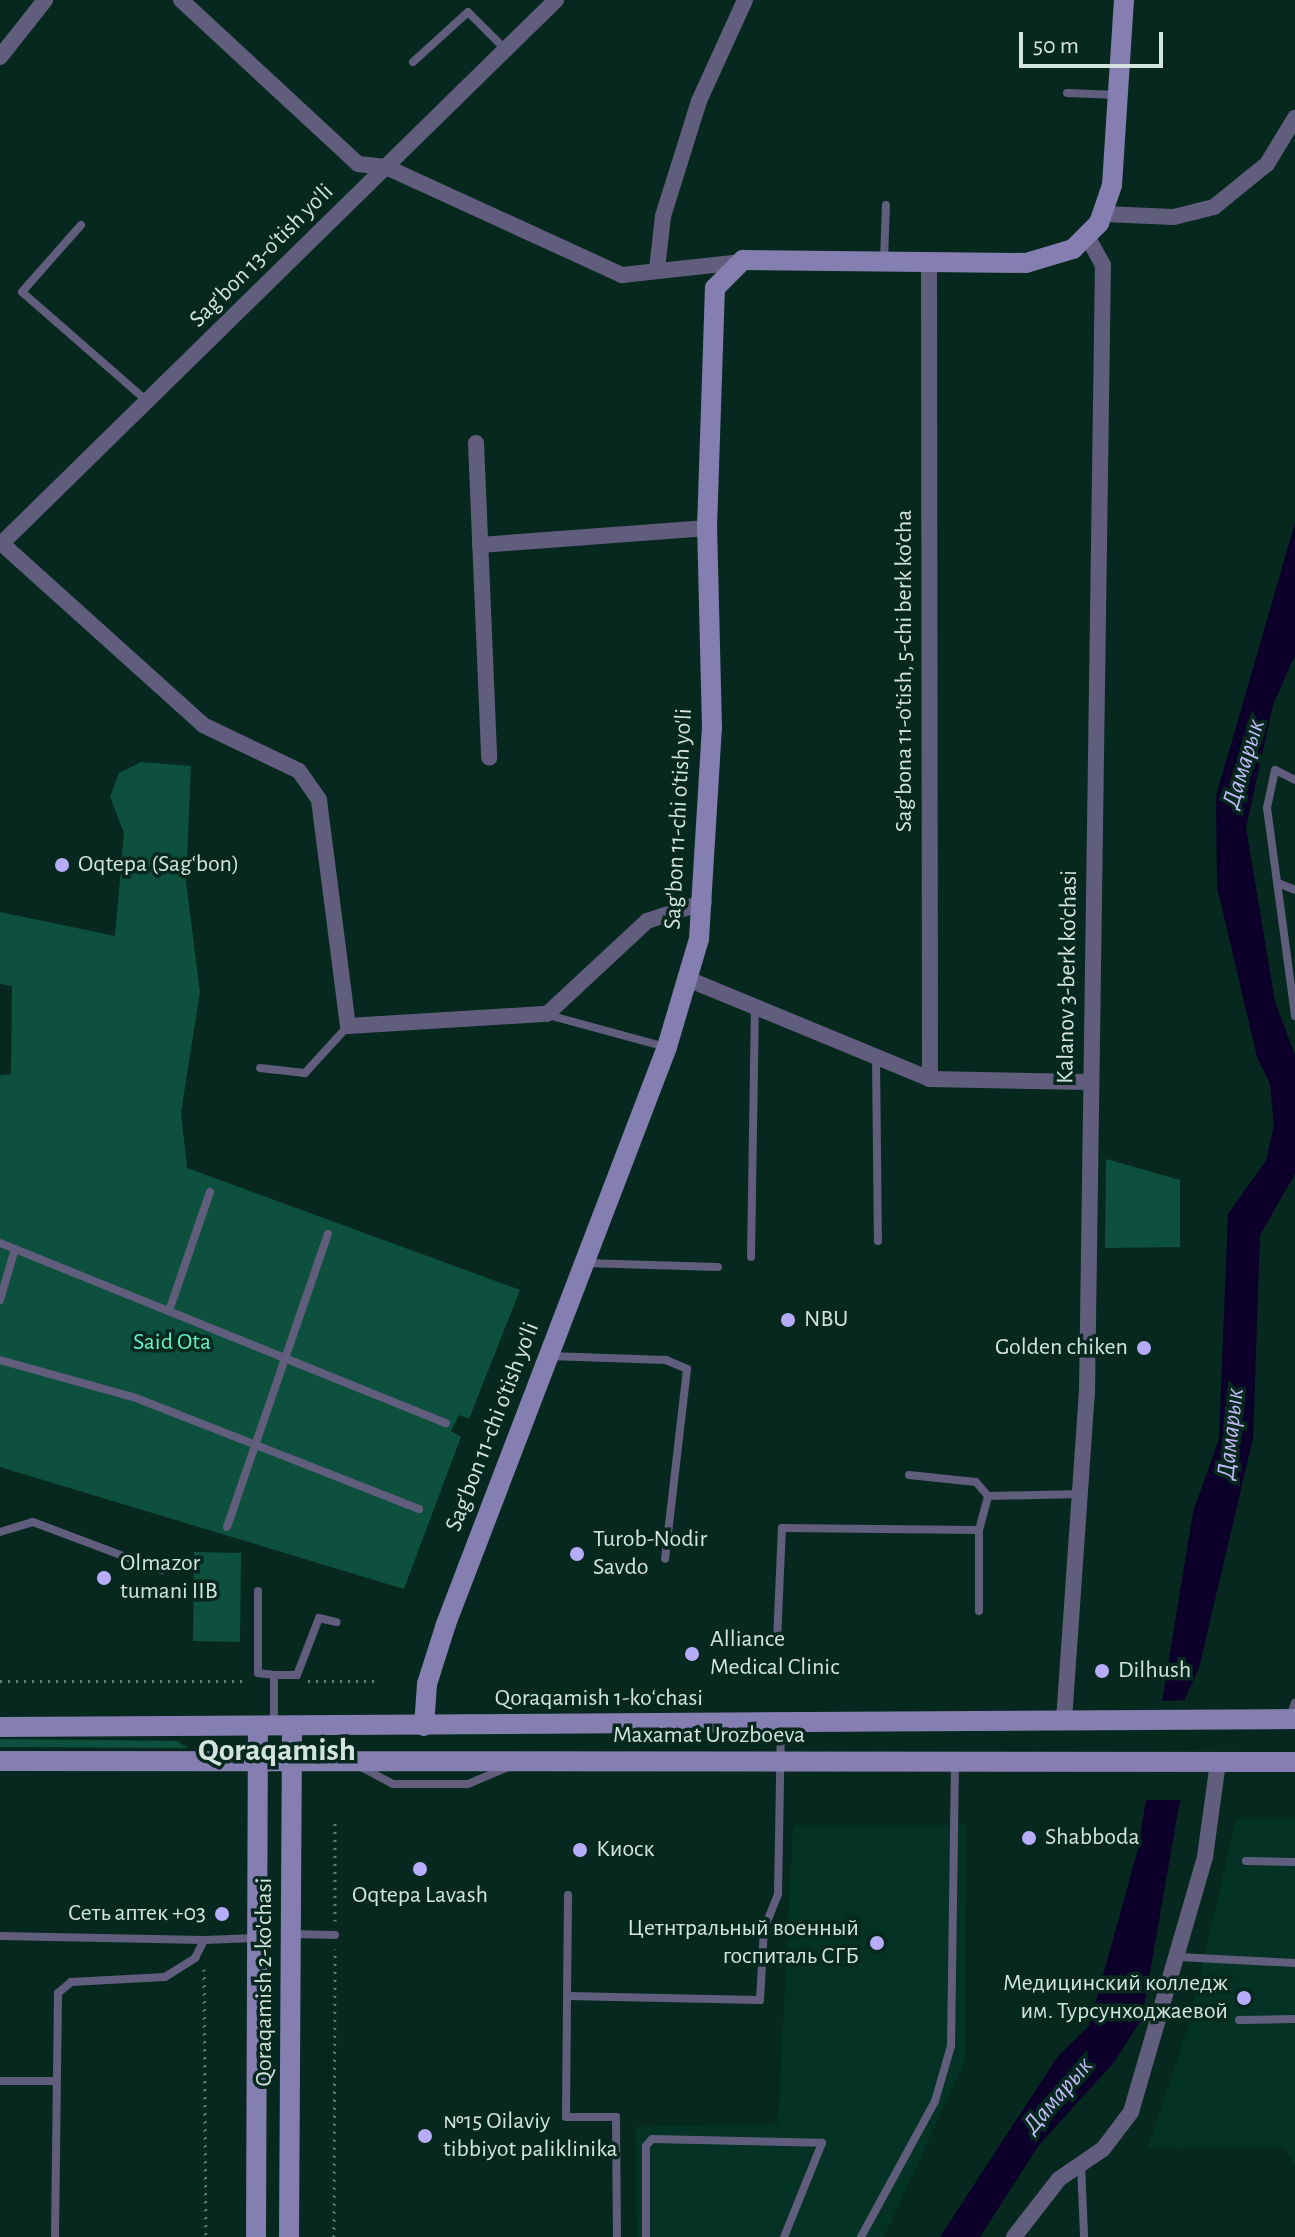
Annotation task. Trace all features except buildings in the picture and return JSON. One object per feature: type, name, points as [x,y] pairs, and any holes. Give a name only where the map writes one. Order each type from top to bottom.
[{"type":"main road","points":[[733,263],[1026,263],[1058,256],[1088,238],[1103,214],[1116,165],[1124,0]]},
{"type":"main road","name":"Sag'bon 11-chi o'tish yo'li","points":[[424,1726],[427,1684],[446,1624],[690,980],[704,902],[712,728],[707,528],[712,301],[733,263]]},
{"type":"main road","name":"Qoraqamish 1-koʻchasi","points":[[0,1727],[1127,1720],[1293,1714]]},
{"type":"main road","name":"Qoraqamish 2-ko'chasi","points":[[256,2237],[258,1762],[275,1727]]},
{"type":"main road","name":"Qoraqamish 2-ko'chasi","points":[[275,1727],[292,1763],[289,2237]]},
{"type":"main road","points":[[0,1761],[292,1763]]},
{"type":"main road","points":[[1214,1762],[1295,1762]]},
{"type":"main road","name":"Maxamat Urozboeva","points":[[292,1763],[1214,1762]]},
{"type":"street","points":[[0,57],[45,0]]},
{"type":"street","points":[[181,0],[358,164],[386,167],[622,275],[657,269],[700,272],[733,263]]},
{"type":"street","name":"Sag'bon 13-o'tish yo'li","points":[[1,543],[508,51],[556,0]]},
{"type":"street","points":[[657,269],[663,216],[699,101],[745,0]]},
{"type":"street","points":[[1103,214],[1174,217],[1214,207],[1267,164],[1295,118]]},
{"type":"street","name":"Kalanov 3-berk ko'chasi","points":[[1064,1720],[1082,1494],[1091,1082],[1103,265],[1088,238]]},
{"type":"street","name":"Sag'bona 11-o'tish, 5-chi berk ko'cha","points":[[929,263],[930,1079]]},
{"type":"street","points":[[700,272],[712,301]]},
{"type":"street","points":[[476,443],[489,758]]},
{"type":"street","points":[[480,545],[707,528]]},
{"type":"street","points":[[1,543],[203,725],[299,771],[319,800],[348,1026],[547,1014],[647,921],[704,902]]},
{"type":"street","points":[[690,980],[930,1079],[1091,1082]]},
{"type":"street","points":[[1014,2237],[1081,2163],[1103,2149],[1131,2112],[1179,1957],[1205,1857],[1214,1762]]},
{"type":"lane","points":[[413,62],[468,12],[508,51]]},
{"type":"lane","points":[[1067,93],[1119,95]]},
{"type":"lane","points":[[884,262],[886,205]]},
{"type":"lane","points":[[81,225],[22,292],[148,403]]},
{"type":"lane","points":[[1295,780],[1275,770],[1270,780],[1278,883],[1295,1016]]},
{"type":"lane","points":[[1278,883],[1295,890]]},
{"type":"lane","points":[[751,1257],[755,1008]]},
{"type":"lane","points":[[547,1014],[667,1047]]},
{"type":"lane","points":[[260,1068],[305,1073],[348,1026]]},
{"type":"lane","points":[[876,1057],[878,1241]]},
{"type":"lane","points":[[169,1311],[210,1192]]},
{"type":"lane","points":[[227,1527],[328,1234]]},
{"type":"lane","points":[[0,1243],[446,1423]]},
{"type":"lane","points":[[0,1300],[15,1249]]},
{"type":"lane","points":[[583,1263],[718,1267]]},
{"type":"lane","points":[[548,1356],[666,1360],[687,1369],[665,1559]]},
{"type":"lane","points":[[0,1360],[256,1442],[419,1509]]},
{"type":"lane","points":[[909,1475],[976,1482],[988,1496]]},
{"type":"lane","points":[[988,1496],[1082,1494]]},
{"type":"lane","points":[[979,1611],[979,1530],[988,1496]]},
{"type":"lane","points":[[0,1532],[33,1522],[161,1570]]},
{"type":"lane","points":[[777,1641],[782,1528],[979,1530]]},
{"type":"lane","points":[[258,1591],[258,1673],[274,1678],[297,1675],[319,1618],[337,1622]]},
{"type":"lane","points":[[274,1678],[275,1727]]},
{"type":"lane","points":[[567,1996],[760,2000],[764,1929],[778,1894],[781,1723]]},
{"type":"lane","points":[[861,2237],[935,2101],[951,2046],[955,1762]]},
{"type":"lane","points":[[1246,1861],[1295,1862]]},
{"type":"lane","points":[[568,1895],[566,2117],[616,2117],[617,2237]]},
{"type":"lane","points":[[291,1934],[335,1935]]},
{"type":"lane","points":[[0,1936],[204,1940],[258,1938]]},
{"type":"lane","points":[[55,2237],[54,2081],[62,1987],[165,1977],[195,1958],[204,1940]]},
{"type":"lane","points":[[1179,1957],[1295,1963]]},
{"type":"lane","points":[[1239,2020],[1295,2019]]},
{"type":"lane","points":[[0,2081],[54,2081]]},
{"type":"lane","points":[[646,2237],[646,2146],[652,2139],[822,2143],[784,2237]]},
{"type":"lane","points":[[1081,2163],[1084,2237]]},
{"type":"path","points":[[0,1681],[274,1678],[375,1681]]},
{"type":"path","points":[[334,2237],[335,1820]]},
{"type":"path","points":[[204,1940],[206,2237]]},
{"type":"shaded area","name":"Медицинский колледж им. Турсунходжаевой","points":[[1236,1819],[1295,1819],[1295,2165],[1285,2147],[1148,2148],[1189,2023]]},
{"type":"shaded area","name":"Цетнтральный военный госпиталь СГБ","points":[[793,1825],[966,1825],[965,2061],[884,2237],[637,2237],[635,2127],[778,2123]]},
{"type":"green space","name":"Said Ota","points":[[141,762],[191,766],[186,881],[200,992],[181,1112],[187,1168],[520,1290],[469,1419],[459,1415],[451,1431],[461,1437],[404,1589],[0,1467],[0,1075],[11,1074],[12,986],[0,984],[0,912],[115,936],[124,833],[110,797],[119,773]]},
{"type":"green space","points":[[1106,1159],[1180,1180],[1180,1247],[1105,1248]]},
{"type":"green space","points":[[194,1552],[241,1553],[240,1642],[193,1641]]},
{"type":"green space","points":[[0,1739],[177,1741],[188,1748],[0,1747]]},
{"type":"water","name":"Дамарык","points":[[1295,523],[1295,655],[1273,705],[1246,828],[1275,1002],[1295,1055],[1295,1174],[1260,1235],[1253,1438],[1199,1668],[1184,1701],[1180,1800],[1142,2018],[1115,2061],[1039,2145],[980,2237],[940,2237],[1058,2056],[1089,2026],[1138,1849],[1193,1512],[1219,1439],[1228,1214],[1266,1161],[1274,1125],[1270,1084],[1257,1057],[1217,887],[1216,796]]},
{"type":"pier","points":[[1188,1700],[1184,1800],[1144,1800],[1153,1701]]},
{"type":"place","name":"Oqtepa (Sagʻbon)","points":[[62,865]]},
{"type":"place","name":"NBU","points":[[788,1320]]},
{"type":"place","name":"Golden chiken","points":[[1144,1348]]},
{"type":"place","name":"Turob-Nodir Savdo","points":[[577,1554]]},
{"type":"place","name":"Olmazor tumani IIB","points":[[104,1578]]},
{"type":"place","name":"Alliance Medical Clinic","points":[[692,1654]]},
{"type":"place","name":"Dilhush","points":[[1102,1671]]},
{"type":"place","name":"Shabboda","points":[[1029,1838]]},
{"type":"place","name":"Киоск","points":[[580,1850]]},
{"type":"place","name":"Oqtepa Lavash","points":[[420,1869]]},
{"type":"place","name":"Сеть аптек +03","points":[[222,1914]]},
{"type":"place","name":"Цетнтральный военный госпиталь СГБ","points":[[877,1943]]},
{"type":"place","name":"Медицинский колледж им. Турсунходжаевой","points":[[1244,1998]]},
{"type":"place","name":"№15 Oilaviy tibbiyot paliklinika","points":[[425,2136]]},
{"type":"district","name":"Qoraqamish","points":[[277,1750]]}]
